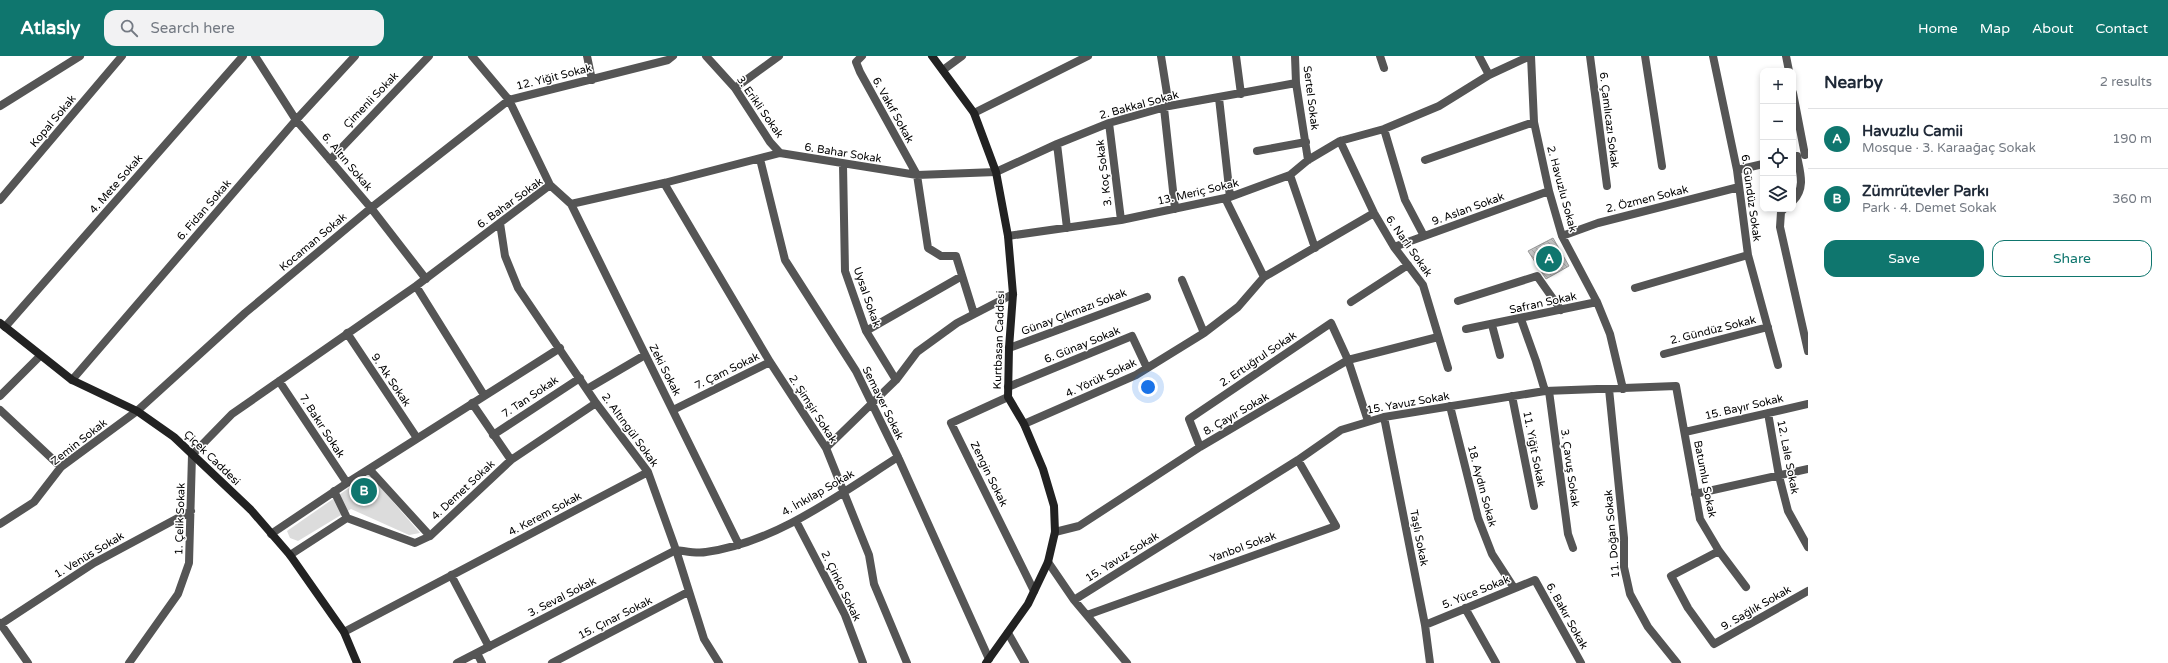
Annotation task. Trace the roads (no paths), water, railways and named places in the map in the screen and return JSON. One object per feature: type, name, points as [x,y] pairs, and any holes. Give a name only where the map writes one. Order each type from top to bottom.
[{"type":"main road","name":"Kurtbasan Caddesi","points":[[932,56],[974,113],[996,172],[1008,236],[1013,294],[1009,348],[1008,398],[1024,424],[1042,468],[1054,506],[1055,532],[1048,562],[1034,591],[1008,633],[988,661]]},
{"type":"main road","name":"Çiçek Caddesi","points":[[2,325],[72,380],[137,411],[174,437],[251,510],[290,555],[344,632],[357,663]]},
{"type":"street","points":[[0,106],[80,56]]},
{"type":"street","name":"Kopal Sokak","points":[[0,200],[122,56]]},
{"type":"street","name":"4. Mete Sokak","points":[[2,325],[243,56]]},
{"type":"street","name":"6. Altın Sokak","points":[[255,56],[296,120],[371,208],[426,279]]},
{"type":"street","name":"6. Fidan Sokak","points":[[72,380],[296,120],[355,56]]},
{"type":"street","name":"Çimenli Sokak","points":[[330,160],[429,56]]},
{"type":"street","points":[[472,56],[509,100],[550,185]]},
{"type":"street","points":[[587,56],[592,80]]},
{"type":"street","name":"12. Yiğit Sokak","points":[[509,100],[668,60],[673,56]]},
{"type":"street","name":"3. Erikli Sokak","points":[[706,56],[735,88],[770,142],[780,153]]},
{"type":"street","points":[[735,88],[779,56]]},
{"type":"street","name":"6. Vakıf Sokak","points":[[862,56],[856,62],[860,72],[917,175]]},
{"type":"street","points":[[943,70],[962,56]]},
{"type":"street","points":[[974,113],[1088,56]]},
{"type":"street","points":[[1161,56],[1175,209]]},
{"type":"street","points":[[1236,56],[1241,94]]},
{"type":"street","name":"Sertel Sokak","points":[[1295,56],[1296,83],[1308,160]]},
{"type":"street","points":[[1380,56],[1384,68]]},
{"type":"street","points":[[1479,56],[1489,75]]},
{"type":"street","name":"13. Meriç Sokak","points":[[1008,236],[1120,220],[1228,198],[1290,176],[1308,160],[1340,141],[1384,129],[1439,106],[1489,75],[1530,56]]},
{"type":"street","name":"2. Havuzlu Sokak","points":[[1530,56],[1534,122],[1549,191],[1562,236],[1598,302],[1610,334],[1623,389]]},
{"type":"street","name":"6. Çamlıcazı Sokak","points":[[1590,56],[1607,186]]},
{"type":"street","points":[[1645,56],[1662,166]]},
{"type":"street","name":"6. Gündüz Sokak","points":[[1713,56],[1737,170],[1748,255],[1778,365]]},
{"type":"street","points":[[1786,56],[1788,68]]},
{"type":"street","name":"2. Bakkal Sokak","points":[[996,172],[1057,144],[1109,123],[1166,107],[1296,83]]},
{"type":"street","points":[[1219,98],[1228,198],[1264,277]]},
{"type":"street","name":"Kocaman Sokak","points":[[137,411],[245,313],[371,208],[509,100]]},
{"type":"street","points":[[1794,104],[1801,156],[1802,181],[1796,197]]},
{"type":"street","points":[[1425,160],[1534,122]]},
{"type":"street","name":"3. Koç Sokak","points":[[1109,123],[1120,220]]},
{"type":"street","points":[[1384,129],[1405,200],[1424,236]]},
{"type":"street","name":"6. Narlı Sokak","points":[[1340,141],[1374,214],[1394,247],[1423,285],[1448,368]]},
{"type":"street","name":"Sertel Sokak","points":[[1257,151],[1306,142]]},
{"type":"street","points":[[1057,144],[1067,228]]},
{"type":"street","name":"6. Bahar Sokak","points":[[192,455],[232,414],[426,279],[550,185],[570,204],[664,183],[780,153],[843,165],[917,175],[996,172]]},
{"type":"street","name":"Semaver Sokak","points":[[760,159],[785,260],[856,371],[898,457],[988,661]]},
{"type":"street","name":"Uysal Sokak","points":[[843,165],[845,271],[866,331],[896,380]]},
{"type":"street","points":[[1737,170],[1760,165]]},
{"type":"street","points":[[917,175],[928,248],[941,256],[956,256],[974,314]]},
{"type":"street","points":[[1290,176],[1315,248]]},
{"type":"street","name":"2. Şimşir Sokak","points":[[664,183],[770,362],[826,448],[845,491],[869,556],[874,584],[907,663]]},
{"type":"street","name":"2. Özmen Sokak","points":[[1562,236],[1598,223],[1739,187]]},
{"type":"street","name":"9. Aslan Sokak","points":[[1394,247],[1549,191]]},
{"type":"street","name":"Zeki Sokak","points":[[570,204],[739,545]]},
{"type":"street","points":[[1780,212],[1780,227],[1806,334],[1808,351]]},
{"type":"street","name":"4. Yörük Sokak","points":[[1024,424],[1136,375],[1204,333],[1238,307],[1264,277],[1374,214]]},
{"type":"street","name":"2. Altıngül Sokak","points":[[500,223],[505,256],[518,288],[596,403],[648,472],[676,550],[704,639],[719,663]]},
{"type":"street","points":[[1635,288],[1748,255]]},
{"type":"street","points":[[1351,302],[1408,265]]},
{"type":"street","points":[[866,331],[962,276]]},
{"type":"street","points":[[1458,301],[1537,276],[1561,310]]},
{"type":"street","points":[[1182,280],[1204,333]]},
{"type":"street","points":[[416,286],[484,394]]},
{"type":"street","points":[[826,448],[872,405],[896,380],[917,352],[957,323],[1013,294]]},
{"type":"street","name":"Günay Çıkmazı Sokak","points":[[1009,348],[1146,297]]},
{"type":"street","name":"Safran Sokak","points":[[1466,330],[1598,302]]},
{"type":"street","name":"3. Çavuş Sokak","points":[[1521,319],[1547,391],[1568,534],[1573,548]]},
{"type":"street","name":"2. Ertuğrul Sokak","points":[[1200,447],[1189,419],[1331,323],[1348,360]]},
{"type":"street","points":[[1492,325],[1500,355]]},
{"type":"street","name":"2. Gündüz Sokak","points":[[1664,354],[1768,328]]},
{"type":"street","name":"9. Ak Sokak","points":[[348,333],[417,438]]},
{"type":"street","name":"6. Günay Sokak","points":[[1008,386],[1132,336],[1147,368]]},
{"type":"street","name":"8. Çayır Sokak","points":[[1055,532],[1079,526],[1200,447],[1348,360],[1438,337]]},
{"type":"street","points":[[271,534],[334,491],[472,404],[484,394],[560,348]]},
{"type":"street","points":[[587,389],[645,355]]},
{"type":"street","points":[[0,396],[40,356]]},
{"type":"street","points":[[1348,360],[1368,421]]},
{"type":"street","name":"7. Çam Sokak","points":[[673,410],[770,362]]},
{"type":"street","name":"7. Tan Sokak","points":[[493,435],[580,378]]},
{"type":"street","name":"7. Bakır Sokak","points":[[280,380],[347,483]]},
{"type":"street","name":"15. Yavuz Sokak","points":[[1074,600],[1298,460],[1341,430],[1384,417],[1547,391],[1676,386]]},
{"type":"street","name":"Batumlu Sokak","points":[[1676,386],[1700,519],[1719,551],[1746,587]]},
{"type":"street","name":"11. Doğan Sokak","points":[[1609,389],[1624,538],[1624,567],[1630,594],[1648,627],[1677,663]]},
{"type":"street","name":"11. Yiğit Sokak","points":[[1512,396],[1534,506]]},
{"type":"street","name":"Zengin Sokak","points":[[1008,398],[951,423],[1034,591]]},
{"type":"street","name":"4. Demet Sokak","points":[[348,518],[415,543],[430,536],[511,460],[596,403]]},
{"type":"street","name":"4. Demet Sokak","points":[[472,404],[511,460]]},
{"type":"street","name":"15. Bayır Sokak","points":[[1685,432],[1808,404]]},
{"type":"street","name":"18. Aydın Sokak","points":[[1450,406],[1478,518],[1492,554],[1514,588]]},
{"type":"street","points":[[0,410],[61,467]]},
{"type":"street","name":"Zemin Sokak","points":[[0,524],[34,502],[61,467],[137,411]]},
{"type":"street","name":"12. Lale Sokak","points":[[1768,413],[1779,476],[1788,511],[1808,547]]},
{"type":"street","name":"Taşlı Sokak","points":[[1384,417],[1425,625],[1430,663]]},
{"type":"street","name":"1. Çelik Sokak","points":[[130,663],[178,594],[189,563],[192,455]]},
{"type":"street","name":"4. İnkılap Sokak","points":[[676,550],[705,553],[739,545],[796,521],[898,457]]},
{"type":"street","name":"Yanbol Sokak","points":[[1086,615],[1336,526],[1298,460]]},
{"type":"street","name":"4. Demet Sokak","points":[[369,469],[430,536]]},
{"type":"street","points":[[1695,494],[1808,469]]},
{"type":"street","name":"4. Kerem Sokak","points":[[344,632],[648,472]]},
{"type":"street","points":[[290,555],[348,518],[334,491]]},
{"type":"street","name":"1. Venüs Sokak","points":[[0,624],[94,563],[191,511]]},
{"type":"street","name":"2. Çinko Sokak","points":[[796,521],[845,615],[863,663]]},
{"type":"street","name":"3. Seval Sokak","points":[[457,663],[676,550]]},
{"type":"street","name":"9. Sağlık Sokak","points":[[1719,551],[1671,576],[1688,608],[1714,644],[1808,590]]},
{"type":"street","points":[[1048,562],[1074,600],[1127,663]]},
{"type":"street","points":[[452,575],[489,646]]},
{"type":"street","name":"5. Yüce Sokak","points":[[1425,625],[1535,580]]},
{"type":"street","name":"6. Bakır Sokak","points":[[1535,580],[1581,663]]},
{"type":"street","name":"15. Çınar Sokak","points":[[552,663],[688,592]]},
{"type":"street","points":[[1465,608],[1496,663]]},
{"type":"street","points":[[0,624],[28,663]]},
{"type":"street","points":[[1008,633],[1025,663]]},
{"type":"street","points":[[477,652],[482,663]]},
{"type":"place","name":"Havuzlu Camii","points":[[1549,259]]},
{"type":"place","name":"Zümrütevler Parkı","points":[[364,491]]}]
